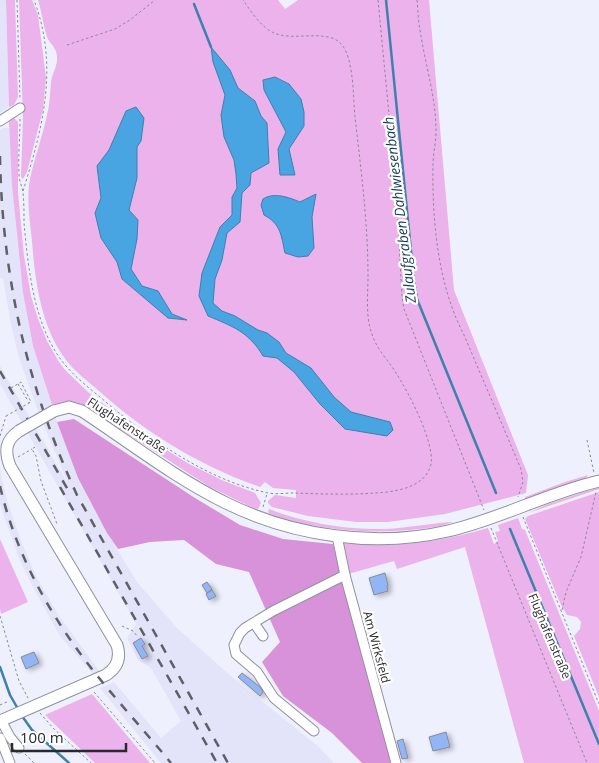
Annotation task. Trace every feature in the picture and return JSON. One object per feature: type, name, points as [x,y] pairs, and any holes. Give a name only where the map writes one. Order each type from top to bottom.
[{"type":"main road","name":"Flughafenstraße","points":[[1,720],[111,672],[118,662],[118,650],[98,612],[9,462],[6,452],[10,437],[54,411],[69,407],[82,411],[189,482],[225,503],[260,517],[304,530],[337,536],[380,539],[416,537],[445,532],[597,485]]},
{"type":"street","points":[[0,121],[20,108]]},
{"type":"street","name":"Am Wirksfeld","points":[[337,536],[345,575],[396,763]]},
{"type":"street","points":[[314,731],[274,698],[257,672],[236,654],[234,645],[240,633],[273,611],[345,575]]},
{"type":"street","points":[[254,623],[263,636]]},
{"type":"street","points":[[1,720],[10,737],[19,748]]},
{"type":"street","points":[[0,738],[10,763]]},
{"type":"path","points":[[17,0],[20,108],[19,177],[23,192],[28,256],[38,308],[44,329],[56,353],[72,373],[140,430],[191,462],[235,484],[267,493],[343,495],[381,493],[403,489],[420,481],[427,473],[431,465],[430,447],[415,408],[396,372],[376,346],[369,326],[366,230],[350,64],[347,53],[336,39],[327,36],[286,37],[273,32],[264,26],[243,0]]},
{"type":"path","points":[[23,192],[45,111],[48,79],[44,38],[39,13],[34,0]]},
{"type":"path","points":[[67,45],[115,29],[130,20],[155,0]]},
{"type":"path","points":[[378,0],[396,186],[399,265],[403,303],[488,520]]},
{"type":"path","points":[[417,0],[419,29],[432,91],[436,132],[433,162],[433,193],[439,255],[446,291],[454,316],[464,335],[521,469],[523,482],[517,502]]},
{"type":"path","points":[[11,388],[20,382],[31,402],[29,402]]},
{"type":"path","points":[[18,384],[29,402]]},
{"type":"path","points":[[0,436],[6,416],[29,402]]},
{"type":"path","points":[[561,613],[566,592],[581,557],[597,485],[586,440]]},
{"type":"path","points":[[17,457],[35,447]]},
{"type":"path","points":[[32,449],[36,456],[41,481],[57,526],[52,536]]},
{"type":"path","points":[[260,517],[267,493]]},
{"type":"path","points":[[521,514],[599,704]]},
{"type":"path","name":"Flughafenstraße","points":[[488,520],[587,763]]},
{"type":"path","points":[[0,616],[19,681],[27,696]]},
{"type":"path","points":[[122,626],[133,631],[138,637]]},
{"type":"path","points":[[86,684],[155,763]]},
{"type":"path","points":[[0,705],[9,701]]},
{"type":"path","points":[[32,707],[91,763]]},
{"type":"path","points":[[19,748],[34,763]]},
{"type":"shaded area","points":[[0,0],[6,0],[9,107],[0,113]]},
{"type":"shaded area","points":[[6,0],[15,0],[18,97],[14,105],[9,107]]},
{"type":"shaded area","points":[[19,0],[32,0],[38,15],[46,78],[43,110],[27,172],[23,179],[21,177],[23,117]]},
{"type":"shaded area","points":[[38,0],[278,0],[285,9],[298,0],[429,0],[454,290],[528,475],[526,493],[445,514],[388,522],[356,522],[308,516],[272,507],[268,501],[275,495],[296,498],[296,490],[273,488],[265,482],[260,487],[238,479],[195,458],[136,421],[73,368],[57,347],[45,318],[37,288],[28,199],[29,185],[48,111],[52,76],[57,60],[55,50],[47,37]]},
{"type":"shaded area","points":[[11,118],[18,122],[18,193],[24,256],[31,296],[47,341],[59,362],[88,392],[149,439],[189,464],[255,493],[261,503],[258,509],[210,487],[81,404],[67,401],[52,405],[33,346],[23,293],[12,185],[8,119]]},
{"type":"shaded area","points":[[9,128],[17,240],[23,293],[33,346],[57,422],[78,478],[107,533],[137,582],[177,628],[233,678],[319,747],[334,763],[161,763],[100,688],[114,682],[161,738],[181,721],[151,668],[138,660],[127,638],[136,624],[0,384],[0,366],[68,484],[38,411],[19,358],[3,278],[0,278],[0,130]]},
{"type":"shaded area","points":[[74,419],[240,525],[283,539],[333,544],[391,763],[362,763],[332,733],[283,696],[262,662],[280,642],[249,572],[216,564],[184,540],[150,542],[118,549],[107,533],[78,478],[57,422]]},
{"type":"shaded area","points":[[0,470],[7,500],[21,541],[37,578],[59,616],[100,672],[94,675],[60,636],[20,561],[0,505]]},
{"type":"shaded area","points":[[588,475],[586,478],[525,499],[525,497]]},
{"type":"shaded area","points":[[599,487],[599,489],[528,513],[548,504]]},
{"type":"shaded area","points":[[599,492],[599,697],[574,636],[580,629],[581,622],[577,617],[567,615],[561,605],[525,519],[528,516]]},
{"type":"shaded area","points":[[269,509],[311,522],[355,528],[391,529],[453,522],[436,527],[400,531],[343,530],[306,524],[270,514],[268,512]]},
{"type":"shaded area","points":[[518,518],[522,529],[525,530],[599,711],[599,763],[524,763],[465,547],[397,569],[394,561],[348,574],[344,543],[381,545],[417,543],[453,537],[488,528],[494,544],[498,541],[495,532],[500,531],[498,525]]},
{"type":"shaded area","points":[[0,539],[28,602],[1,614],[0,609]]},
{"type":"shaded area","points":[[92,694],[150,763],[95,763],[45,715]]},
{"type":"water","points":[[211,47],[230,70],[238,88],[255,101],[261,116],[267,123],[269,163],[251,173],[250,185],[242,193],[240,222],[227,233],[222,260],[215,279],[213,303],[222,311],[267,333],[279,342],[286,353],[311,368],[334,397],[351,412],[390,422],[393,430],[387,436],[345,429],[320,404],[294,372],[277,358],[263,356],[246,335],[208,316],[199,296],[202,273],[220,227],[232,215],[232,197],[237,188],[234,160],[224,137],[221,115],[225,95],[213,62]]},
{"type":"water","points":[[275,77],[289,84],[301,99],[304,112],[304,126],[289,149],[295,175],[280,175],[278,149],[286,132],[264,90],[263,80]]},
{"type":"water","points":[[136,107],[144,118],[141,141],[137,147],[137,178],[129,210],[138,220],[137,239],[131,269],[142,286],[158,291],[172,314],[187,320],[168,318],[122,279],[117,262],[101,238],[95,213],[101,198],[97,166],[109,150],[126,111]]},
{"type":"water","points":[[316,194],[312,217],[314,248],[308,256],[298,257],[285,253],[277,226],[270,218],[264,215],[261,205],[263,199],[276,196],[300,202]]},
{"type":"building","points":[[385,573],[388,591],[374,595],[369,578]]},
{"type":"building","points":[[207,582],[212,589],[207,593],[202,585]]},
{"type":"building","points":[[212,590],[216,596],[209,600],[206,594]]},
{"type":"building","points":[[141,638],[145,644],[142,646],[148,656],[142,659],[133,643]]},
{"type":"building","points":[[34,652],[39,663],[26,669],[21,657]]},
{"type":"building","points":[[242,673],[260,687],[263,692],[260,696],[238,677]]},
{"type":"building","points":[[446,732],[450,747],[433,751],[429,737]]},
{"type":"building","points":[[403,739],[408,758],[402,759],[397,741]]},
{"type":"waterway","name":"Zulaufgraben Dahlwiesenbach","points":[[386,0],[417,299],[496,493]]},
{"type":"waterway","points":[[194,4],[211,47]]},
{"type":"waterway","name":"Zulaufgraben Dahlwiesenbach","points":[[510,529],[599,744]]},
{"type":"waterway","points":[[0,667],[10,695],[18,709]]},
{"type":"waterway","points":[[22,716],[32,730],[69,763]]},
{"type":"railway","points":[[0,156],[2,201],[12,288],[31,372],[59,454],[77,495],[228,763]]},
{"type":"railway","points":[[0,371],[68,490]]},
{"type":"railway","points":[[0,486],[20,549],[50,608],[74,645],[97,675],[171,763]]},
{"type":"railway","points":[[60,487],[217,763]]}]
